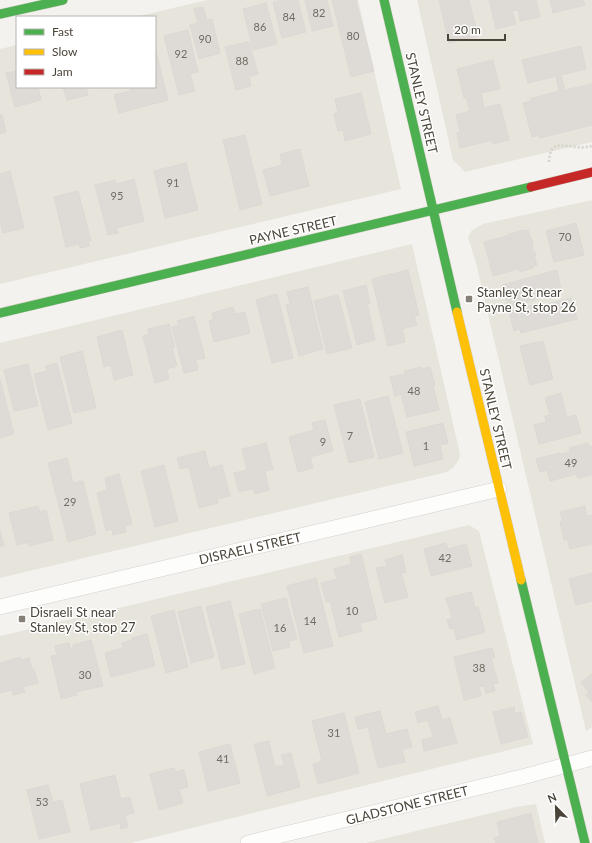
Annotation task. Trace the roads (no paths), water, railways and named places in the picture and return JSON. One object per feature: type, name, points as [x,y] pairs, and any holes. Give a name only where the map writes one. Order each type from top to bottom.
[{"type":"street","points":[[0,14],[63,0]]},
{"type":"street","name":"STANLEY STREET","points":[[384,0],[499,489],[585,843]]},
{"type":"street","name":"PAYNE STREET","points":[[0,313],[592,172]]},
{"type":"street","name":"DISRAELI STREET","points":[[0,607],[499,489]]},
{"type":"street","name":"GLADSTONE STREET","points":[[248,843],[566,766],[592,758]]},
{"type":"place","name":"Stanley St near Payne St, stop 26","points":[[469,299]]},
{"type":"place","name":"Disraeli St near Stanley St, stop 27","points":[[22,619]]}]
